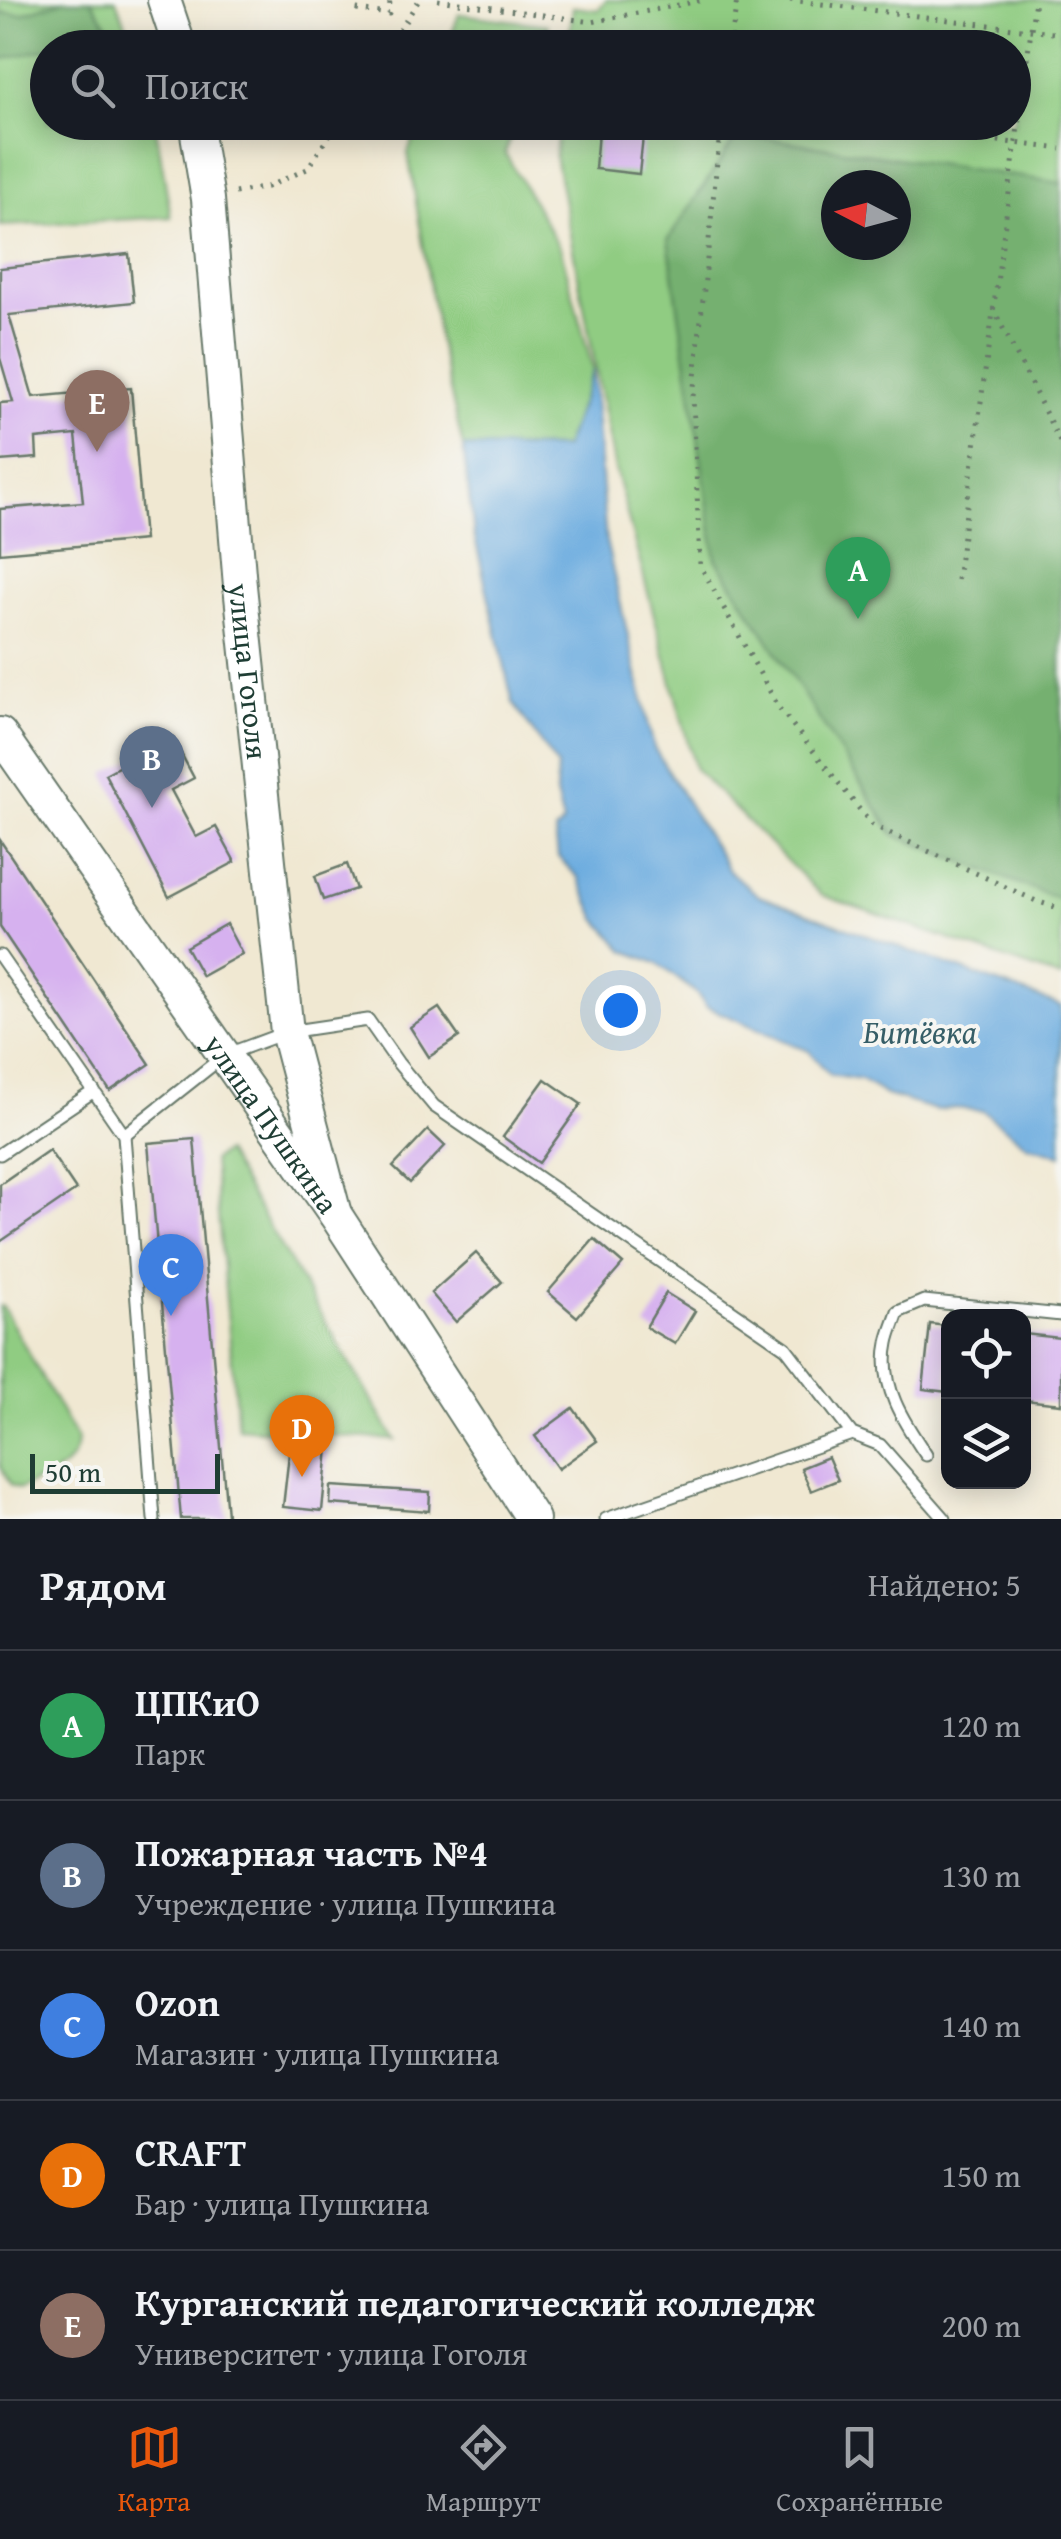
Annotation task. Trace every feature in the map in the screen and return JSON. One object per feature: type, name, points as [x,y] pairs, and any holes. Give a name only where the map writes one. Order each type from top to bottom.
[{"type":"main road","points":[[164,0],[174,30]]},
{"type":"main road","name":"улица Гоголя","points":[[198,140],[208,199],[240,586],[287,1032],[335,1214]]},
{"type":"main road","name":"улица Пушкина","points":[[0,734],[16,767],[335,1214],[526,1514]]},
{"type":"lane","points":[[0,956],[124,1134],[154,1519]]},
{"type":"lane","points":[[124,1134],[225,1055],[287,1032],[368,1020],[434,1106],[786,1348],[852,1434],[880,1444],[944,1519]]},
{"type":"lane","points":[[0,1154],[94,1091]]},
{"type":"lane","points":[[926,1455],[902,1418],[888,1385],[887,1345],[898,1312],[924,1301],[1061,1316]]},
{"type":"lane","points":[[606,1519],[852,1434]]},
{"type":"path","points":[[357,0],[356,10],[389,14],[390,0]]},
{"type":"path","points":[[400,30],[419,0]]},
{"type":"path","points":[[438,0],[592,22],[704,0]]},
{"type":"path","points":[[733,30],[737,0]]},
{"type":"path","points":[[790,0],[1061,34]]},
{"type":"path","points":[[1031,30],[1035,0]]},
{"type":"path","points":[[208,199],[267,187],[307,169],[326,140]]},
{"type":"path","points":[[719,140],[694,397],[700,565],[779,708],[872,825],[1061,909]]},
{"type":"path","points":[[993,140],[1061,148]]},
{"type":"path","points":[[956,580],[1016,140]]},
{"type":"path","points":[[993,308],[1061,444]]},
{"type":"green space","points":[[0,0],[116,0],[128,30],[30,30],[30,140],[158,140],[171,217],[0,226]]},
{"type":"green space","points":[[64,0],[91,0],[111,30],[30,30],[30,53],[0,60],[0,13],[21,14]]},
{"type":"green space","points":[[606,0],[1061,0],[1061,978],[821,895],[695,769],[615,469],[555,156],[557,140],[1031,140],[1031,30],[570,30],[573,7],[598,10]]},
{"type":"green space","points":[[459,14],[548,25],[546,30],[453,30]]},
{"type":"green space","points":[[413,140],[509,140],[505,153],[561,250],[593,370],[564,448],[463,447],[439,342],[408,153]]},
{"type":"green space","points":[[734,140],[778,140],[1061,183],[1061,900],[894,835],[716,559],[668,240]]},
{"type":"green space","points":[[225,1152],[395,1440],[238,1428],[213,1160]]},
{"type":"green space","points":[[0,1306],[77,1440],[65,1466],[20,1489],[11,1485],[0,1466]]},
{"type":"water","name":"Битёвка","points":[[593,370],[606,541],[654,748],[729,871],[759,896],[1061,1006],[1061,1155],[1027,1145],[983,1111],[936,1110],[886,1095],[861,1080],[830,1075],[809,1051],[707,1007],[695,992],[657,963],[625,951],[597,919],[578,877],[558,857],[555,832],[563,823],[556,794],[557,766],[513,703],[474,534],[463,447],[564,448]]},
{"type":"building","points":[[597,140],[643,140],[639,174],[595,169]]},
{"type":"building","points":[[129,254],[134,302],[9,315],[33,397],[131,388],[144,540],[0,553],[0,509],[83,502],[76,435],[36,439],[37,458],[0,461],[0,403],[13,402],[0,358],[0,268]]},
{"type":"building","points":[[173,738],[194,778],[171,790],[196,837],[216,827],[235,862],[169,897],[105,774]]},
{"type":"building","points":[[0,840],[150,1064],[110,1091],[0,927]]},
{"type":"building","points":[[347,864],[356,889],[323,900],[315,876]]},
{"type":"building","points":[[226,924],[242,954],[202,976],[186,947]]},
{"type":"building","points":[[439,1008],[459,1037],[429,1057],[410,1027]]},
{"type":"building","points":[[545,1079],[581,1104],[539,1163],[503,1137]]},
{"type":"building","points":[[428,1130],[445,1146],[410,1183],[393,1167]]},
{"type":"building","points":[[194,1139],[227,1519],[181,1519],[148,1143]]},
{"type":"building","points":[[49,1150],[76,1190],[0,1242],[0,1184]]},
{"type":"building","points":[[594,1239],[623,1264],[577,1317],[548,1292]]},
{"type":"building","points":[[476,1253],[502,1282],[456,1322],[431,1293]]},
{"type":"building","points":[[666,1293],[695,1311],[675,1344],[646,1327]]},
{"type":"building","points":[[930,1324],[941,1325],[941,1391],[923,1389]]},
{"type":"building","points":[[1031,1335],[1061,1338],[1061,1404],[1031,1401]]},
{"type":"building","points":[[573,1408],[597,1441],[558,1469],[535,1436]]},
{"type":"building","points":[[290,1445],[328,1448],[322,1511],[283,1507]]},
{"type":"building","points":[[828,1457],[838,1480],[811,1491],[801,1468]]},
{"type":"building","points":[[331,1486],[430,1492],[429,1511],[330,1504]]},
{"type":"place","name":"Курганский педагогический колледж","points":[[97,452]]},
{"type":"place","name":"ЦПКиО","points":[[858,619]]},
{"type":"place","name":"Пожарная часть №4","points":[[152,808]]},
{"type":"place","name":"Ozon","points":[[171,1316]]},
{"type":"place","name":"CRAFT","points":[[302,1477]]}]
